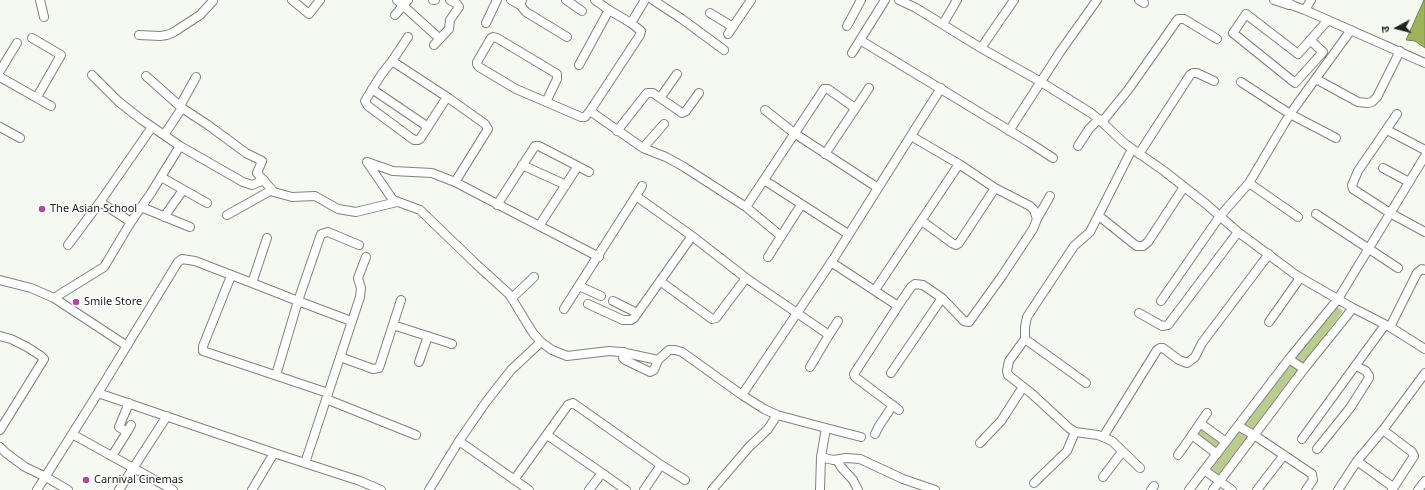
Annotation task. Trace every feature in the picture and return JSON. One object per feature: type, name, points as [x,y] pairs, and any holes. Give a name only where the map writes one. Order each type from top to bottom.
[{"type":"street","points":[[40,0],[44,17]]},
{"type":"street","points":[[139,35],[160,36],[174,32],[200,15],[212,0]]},
{"type":"street","points":[[292,0],[309,14],[320,0]]},
{"type":"street","points":[[434,45],[450,28],[450,20],[459,7],[450,0]]},
{"type":"street","points":[[486,23],[497,0]]},
{"type":"street","points":[[511,0],[521,2],[526,12],[567,37]]},
{"type":"street","points":[[566,0],[582,10]]},
{"type":"street","points":[[546,102],[557,79],[557,74],[493,37],[478,61],[477,66],[516,89],[546,102],[585,117],[640,35],[641,31],[595,0]]},
{"type":"street","points":[[631,23],[645,0]]},
{"type":"street","points":[[710,13],[730,30],[751,0]]},
{"type":"street","points":[[847,26],[861,0]]},
{"type":"street","points":[[852,53],[884,0]]},
{"type":"street","points":[[898,0],[916,8],[981,48],[1041,82],[1101,120],[1114,135],[1164,171],[1238,232],[1300,278],[1388,326],[1425,350]]},
{"type":"street","points":[[943,24],[957,0]]},
{"type":"street","points":[[981,48],[1014,0]]},
{"type":"street","points":[[1009,131],[1060,52],[1096,0]]},
{"type":"street","points":[[1274,0],[1305,10],[1425,63]]},
{"type":"street","points":[[1284,0],[1294,6]]},
{"type":"street","points":[[1305,10],[1311,0]]},
{"type":"street","points":[[657,1],[724,50]]},
{"type":"street","points":[[395,15],[403,2],[440,39]]},
{"type":"street","points":[[579,65],[609,10]]},
{"type":"street","points":[[1310,40],[1323,52],[1295,83],[1233,33],[1246,14],[1298,54],[1310,40],[1328,20]]},
{"type":"street","points":[[1078,146],[1089,129],[1101,120],[1128,90],[1178,19],[1184,19],[1217,39]]},
{"type":"street","points":[[1161,301],[1220,216],[1249,183],[1290,114],[1351,30]]},
{"type":"street","points":[[408,37],[366,98],[366,104],[414,140],[418,140],[447,97]]},
{"type":"street","points":[[32,38],[61,55],[37,97]]},
{"type":"street","points":[[860,40],[941,88],[1053,158]]},
{"type":"street","points":[[0,71],[17,43]]},
{"type":"street","points":[[1316,79],[1358,102],[1368,104],[1377,97],[1400,51]]},
{"type":"street","points":[[392,61],[447,97],[485,124],[488,129],[455,182]]},
{"type":"street","points":[[1140,468],[1112,441],[1089,433],[1075,432],[1069,428],[1024,387],[1008,376],[1007,371],[1009,361],[1025,339],[1027,318],[1074,246],[1090,232],[1136,152],[1190,75],[1197,73],[1214,81]]},
{"type":"street","points":[[92,74],[119,102],[180,146],[243,182],[252,184],[264,180]]},
{"type":"street","points":[[660,98],[676,74]]},
{"type":"street","points":[[146,76],[181,107],[213,128],[246,153],[262,161],[257,173],[273,191],[292,197],[315,196],[338,209],[356,212],[397,202],[414,206],[420,210],[512,298],[532,333],[552,350],[567,356],[610,351],[624,352],[658,360]]},
{"type":"street","points":[[0,77],[51,106]]},
{"type":"street","points":[[164,135],[181,107],[196,77]]},
{"type":"street","points":[[1241,82],[1290,114],[1336,138]]},
{"type":"street","points":[[825,154],[869,88]]},
{"type":"street","points":[[742,395],[831,262],[941,88]]},
{"type":"street","points":[[372,89],[428,127]]},
{"type":"street","points":[[746,207],[824,89],[828,89],[855,108]]},
{"type":"street","points":[[617,131],[647,93],[653,93],[682,113],[686,111],[699,93]]},
{"type":"street","points":[[765,110],[794,133],[878,188]]},
{"type":"street","points":[[590,111],[643,148],[684,166],[746,207],[781,236]]},
{"type":"street","points":[[1397,114],[1362,165],[1352,185],[1354,191],[1425,232]]},
{"type":"street","points":[[643,148],[664,124]]},
{"type":"street","points":[[0,127],[20,138]]},
{"type":"street","points":[[68,245],[152,127]]},
{"type":"street","points":[[1387,130],[1425,150]]},
{"type":"street","points":[[911,136],[959,164],[995,188],[1030,206],[1034,210],[1037,219]]},
{"type":"street","points":[[54,298],[104,267],[180,146]]},
{"type":"street","points":[[497,205],[522,164],[533,148],[537,146],[589,172]]},
{"type":"street","points":[[1189,490],[1289,359],[1338,299],[1425,156]]},
{"type":"street","points":[[397,202],[390,196],[367,162],[393,170],[432,173],[455,182],[599,257]]},
{"type":"street","points":[[522,164],[566,185]]},
{"type":"street","points":[[875,290],[959,164]]},
{"type":"street","points":[[539,226],[578,166]]},
{"type":"street","points":[[1383,168],[1409,182]]},
{"type":"street","points":[[160,177],[207,203]]},
{"type":"street","points":[[764,180],[848,234]]},
{"type":"street","points":[[1249,183],[1298,217]]},
{"type":"street","points":[[564,309],[599,257],[642,186]]},
{"type":"street","points":[[922,221],[952,243],[959,243],[995,188]]},
{"type":"street","points":[[1099,216],[1134,244],[1137,246],[1143,246],[1148,242],[1184,188]]},
{"type":"street","points":[[164,217],[183,190]]},
{"type":"street","points":[[227,214],[266,193],[273,191]]},
{"type":"street","points":[[636,196],[692,236],[746,278],[796,314],[829,335]]},
{"type":"street","points":[[875,434],[879,426],[896,407],[855,377],[854,374],[898,306],[915,284],[923,285],[942,298],[964,321],[969,322],[1033,229],[1050,196]]},
{"type":"street","points":[[100,202],[131,222]]},
{"type":"street","points":[[768,257],[801,205]]},
{"type":"street","points":[[141,207],[190,227]]},
{"type":"street","points":[[1316,214],[1398,268]]},
{"type":"street","points":[[276,375],[298,301],[321,234],[328,232],[359,245]]},
{"type":"street","points":[[1139,313],[1162,326],[1168,325],[1238,232]]},
{"type":"street","points":[[588,304],[623,320],[630,320],[637,313],[692,236]]},
{"type":"street","points":[[252,283],[267,238]]},
{"type":"street","points":[[1103,437],[1157,350],[1163,348],[1179,360],[1187,363],[1195,357],[1202,343],[1269,254]]},
{"type":"street","points":[[305,463],[361,293],[358,278],[366,257]]},
{"type":"street","points":[[37,490],[178,262],[182,260],[195,261],[351,321]]},
{"type":"street","points":[[831,262],[898,306]]},
{"type":"street","points":[[1302,439],[1356,366],[1388,326],[1417,272],[1422,269],[1425,270]]},
{"type":"street","points":[[231,276],[203,346],[203,351],[276,375],[416,435]]},
{"type":"street","points":[[512,298],[534,277]]},
{"type":"street","points":[[660,281],[712,319],[716,318],[746,278]]},
{"type":"street","points":[[1269,322],[1300,278]]},
{"type":"street","points":[[0,280],[31,288],[54,298],[127,346]]},
{"type":"street","points":[[579,286],[601,296]]},
{"type":"street","points":[[891,372],[942,298]]},
{"type":"street","points":[[340,357],[373,369],[379,368],[401,300]]},
{"type":"street","points":[[613,301],[637,313]]},
{"type":"street","points":[[1212,490],[1304,369],[1353,308]]},
{"type":"street","points":[[810,367],[838,321]]},
{"type":"street","points":[[393,325],[452,344]]},
{"type":"street","points":[[0,336],[11,339],[27,347],[44,359],[0,430]]},
{"type":"street","points":[[419,362],[428,336]]},
{"type":"street","points":[[1025,339],[1086,383]]},
{"type":"street","points":[[429,490],[459,441],[486,402],[507,375],[541,342]]},
{"type":"street","points":[[624,352],[623,358],[625,360],[650,372],[654,370],[658,360],[669,350],[672,349],[682,352],[764,409],[777,415],[861,437]]},
{"type":"street","points":[[1289,359],[1304,369]]},
{"type":"street","points":[[1318,449],[1350,408],[1370,376],[1356,366]]},
{"type":"street","points":[[1338,490],[1357,461],[1383,430],[1425,373]]},
{"type":"street","points":[[980,443],[1001,421],[1024,387]]},
{"type":"street","points":[[98,393],[360,481],[381,490]]},
{"type":"street","points":[[112,456],[129,428],[119,427],[129,403]]},
{"type":"street","points":[[514,480],[568,405],[573,403],[661,465],[685,480]]},
{"type":"street","points":[[1178,455],[1207,413]]},
{"type":"street","points":[[712,490],[749,446],[768,429],[777,415]]},
{"type":"street","points":[[118,490],[167,416]]},
{"type":"street","points":[[1200,423],[1226,442]]},
{"type":"street","points":[[1238,426],[1254,435],[1313,476],[1313,480],[1306,490]]},
{"type":"street","points":[[820,490],[821,457],[826,428]]},
{"type":"street","points":[[1357,461],[1392,488],[1414,456],[1412,452],[1383,430]]},
{"type":"street","points":[[1034,483],[1067,451],[1075,432]]},
{"type":"street","points":[[72,434],[173,490]]},
{"type":"street","points":[[547,435],[626,490]]},
{"type":"street","points":[[1192,435],[1217,454]]},
{"type":"street","points":[[459,441],[529,490]]},
{"type":"street","points":[[0,447],[25,467],[68,490]]},
{"type":"street","points":[[1103,477],[1122,452]]},
{"type":"street","points":[[252,490],[274,453]]},
{"type":"street","points":[[1257,490],[1284,455]]},
{"type":"street","points":[[821,457],[834,460],[846,458],[860,459],[903,479],[934,490]]},
{"type":"street","points":[[837,460],[841,467],[853,480],[858,490]]},
{"type":"street","points":[[644,490],[661,465]]},
{"type":"street","points":[[1204,470],[1232,490]]},
{"type":"street","points":[[589,490],[602,473]]},
{"type":"street","points":[[1418,490],[1425,481]]},
{"type":"shaded area","points":[[1424,0],[1425,48],[1415,41],[1406,40]]},
{"type":"shaded area","points":[[1335,305],[1343,311],[1219,475],[1211,469],[1221,455],[1196,434],[1201,426],[1227,445]]},
{"type":"place","name":"The Asian School","points":[[42,209]]},
{"type":"place","name":"Smile Store","points":[[76,302]]},
{"type":"place","name":"Carnival Cinemas","points":[[86,480]]}]
